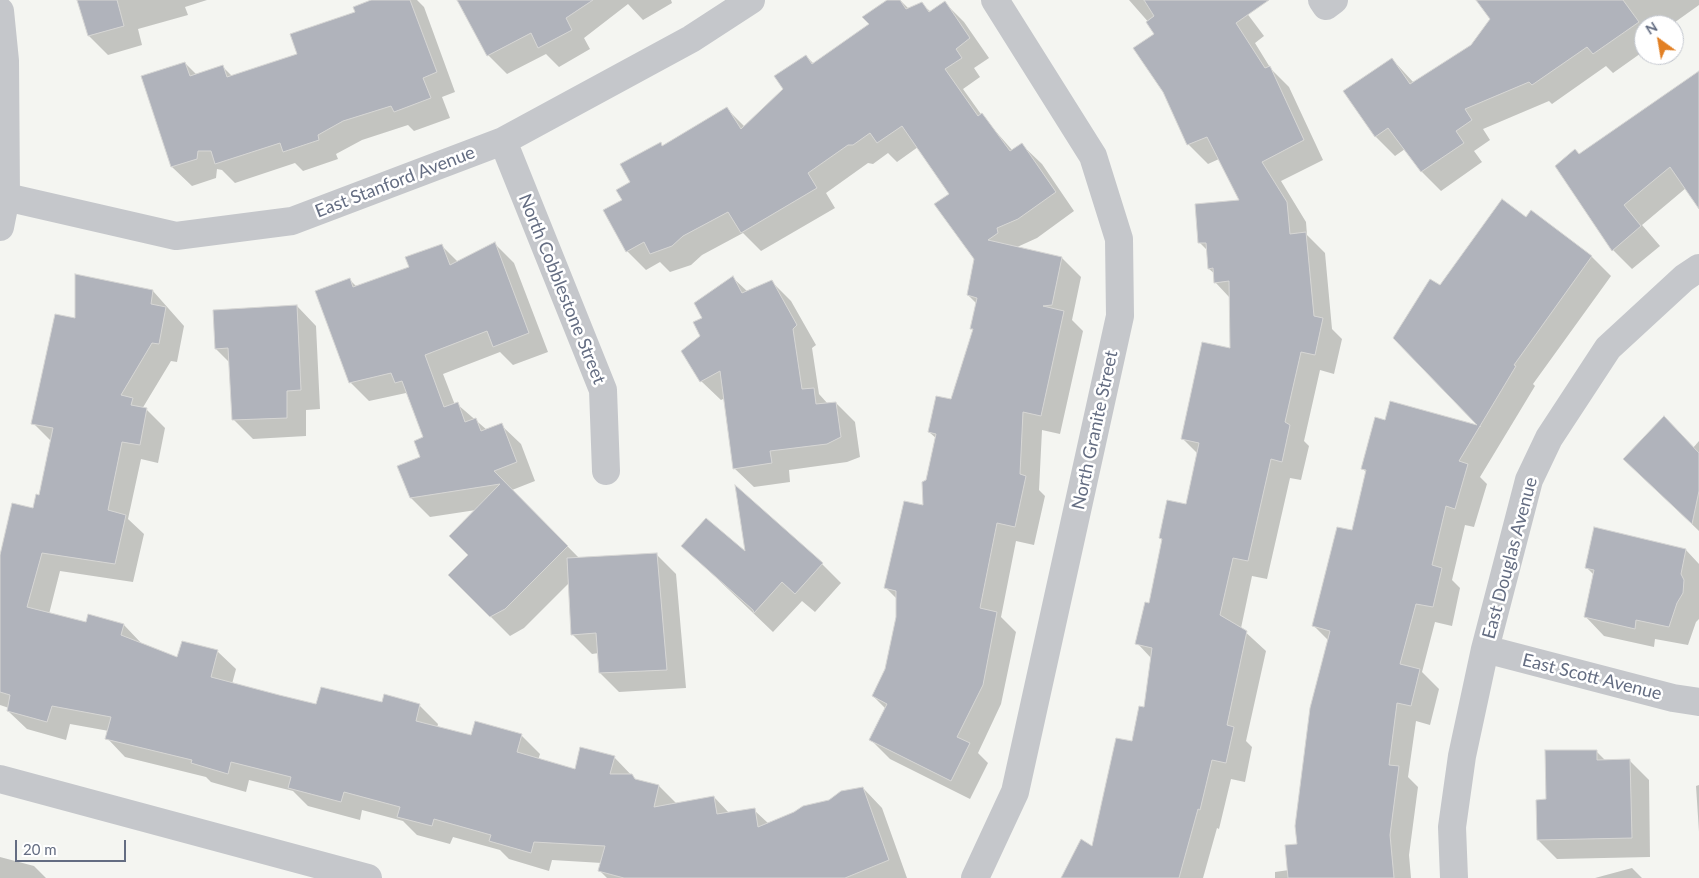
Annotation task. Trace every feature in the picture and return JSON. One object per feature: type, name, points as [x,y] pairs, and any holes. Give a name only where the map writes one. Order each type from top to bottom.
[{"type":"street","name":"East Stanford Avenue","points":[[6,198],[176,236],[292,221],[504,141],[691,39],[751,0]]},
{"type":"street","name":"North Granite Street","points":[[975,878],[1016,792],[1120,316],[1119,239],[1093,156],[995,0]]},
{"type":"street","points":[[0,11],[5,62],[6,198],[0,227]]},
{"type":"street","name":"North Cobblestone Street","points":[[504,141],[602,390],[606,471]]},
{"type":"street","name":"East Douglas Avenue","points":[[1454,878],[1452,827],[1462,756],[1485,650],[1529,480],[1549,438],[1608,348],[1684,278],[1699,268]]},
{"type":"street","name":"East Scott Avenue","points":[[1485,650],[1673,698],[1699,702]]},
{"type":"street","points":[[0,778],[368,878]]},
{"type":"building","points":[[77,0],[117,0],[124,26],[88,36]]},
{"type":"building","points":[[371,0],[410,0],[437,72],[423,78],[431,98],[394,112],[391,106],[343,121],[318,135],[319,140],[283,152],[280,143],[215,164],[211,151],[198,151],[197,159],[171,167],[141,76],[185,62],[190,76],[223,65],[227,77],[297,54],[290,34],[355,12],[353,7]]},
{"type":"building","points":[[457,0],[593,0],[566,18],[572,30],[538,48],[531,33],[487,56]]},
{"type":"building","points":[[887,0],[900,0],[906,9],[922,2],[929,12],[945,1],[970,38],[956,49],[962,58],[945,69],[978,116],[982,113],[1010,151],[1022,143],[1056,192],[1018,219],[997,228],[998,233],[988,240],[1062,257],[1052,305],[1043,306],[1064,311],[1041,416],[1023,412],[1020,474],[1026,476],[1015,527],[997,523],[980,608],[997,612],[983,685],[957,737],[970,743],[951,781],[869,740],[887,704],[872,696],[885,669],[896,617],[896,591],[884,588],[904,501],[923,505],[922,482],[926,480],[936,434],[928,432],[936,396],[951,399],[973,329],[970,329],[977,298],[967,295],[974,259],[934,204],[949,194],[902,126],[877,143],[870,133],[853,145],[848,145],[808,173],[817,188],[741,233],[728,212],[683,236],[672,246],[650,254],[644,242],[626,252],[603,210],[622,200],[616,190],[630,182],[620,164],[661,142],[662,146],[727,107],[741,129],[783,89],[774,76],[806,55],[812,64],[869,24],[862,17]]},
{"type":"building","points":[[1144,0],[1269,0],[1236,23],[1265,68],[1270,66],[1304,140],[1262,162],[1287,202],[1290,234],[1306,232],[1314,316],[1323,318],[1315,355],[1301,352],[1285,422],[1290,425],[1282,462],[1271,459],[1248,561],[1233,558],[1220,615],[1247,631],[1227,725],[1234,727],[1226,763],[1212,760],[1200,810],[1198,809],[1179,878],[1061,878],[1081,839],[1092,846],[1116,738],[1132,741],[1139,706],[1144,707],[1152,648],[1135,644],[1145,602],[1149,603],[1162,539],[1159,538],[1167,500],[1186,504],[1199,443],[1181,439],[1202,342],[1230,348],[1229,281],[1214,283],[1213,268],[1208,269],[1206,243],[1198,243],[1195,204],[1239,200],[1207,137],[1187,145],[1163,92],[1133,48],[1154,34],[1146,22],[1154,16]]},
{"type":"building","points":[[1476,0],[1623,0],[1634,15],[1634,25],[1593,54],[1587,47],[1532,85],[1529,82],[1465,109],[1472,120],[1456,131],[1464,143],[1421,172],[1388,128],[1375,137],[1343,91],[1392,58],[1410,84],[1471,45],[1490,19]]},
{"type":"building","points":[[1699,71],[1699,209],[1670,167],[1624,205],[1641,226],[1612,251],[1555,166],[1575,149],[1579,154]]},
{"type":"building","points":[[1502,199],[1526,217],[1531,210],[1592,256],[1514,365],[1516,366],[1459,461],[1468,464],[1455,509],[1446,506],[1432,565],[1442,568],[1433,607],[1416,604],[1400,664],[1420,669],[1411,706],[1397,703],[1389,765],[1399,766],[1390,835],[1394,878],[1288,878],[1285,845],[1297,844],[1295,826],[1310,708],[1330,631],[1312,626],[1337,527],[1352,530],[1366,470],[1361,469],[1375,417],[1385,420],[1390,401],[1477,425],[1393,338],[1430,279],[1440,285]]},
{"type":"building","points":[[495,242],[529,333],[493,347],[487,331],[425,355],[444,407],[458,402],[465,422],[476,418],[481,431],[502,423],[517,462],[494,471],[568,546],[505,609],[490,617],[448,575],[468,555],[449,536],[500,484],[410,498],[397,466],[420,457],[414,441],[423,437],[402,381],[395,383],[391,373],[349,383],[315,291],[350,278],[353,287],[409,267],[405,257],[442,244],[450,265]]},
{"type":"building","points":[[75,274],[153,290],[151,304],[166,307],[159,344],[152,343],[121,395],[133,398],[131,405],[147,408],[140,445],[122,442],[108,510],[126,515],[115,564],[42,553],[27,607],[86,622],[88,614],[124,624],[121,635],[177,657],[182,641],[218,650],[211,677],[279,695],[316,704],[321,687],[382,702],[384,694],[420,704],[416,721],[471,735],[475,721],[522,734],[517,752],[575,769],[580,747],[615,756],[610,774],[632,774],[635,779],[659,785],[654,807],[714,796],[717,814],[755,808],[758,827],[794,812],[803,806],[829,800],[841,791],[863,787],[889,860],[845,878],[624,878],[598,871],[605,846],[534,842],[531,853],[489,841],[491,835],[434,819],[432,826],[397,817],[400,807],[344,792],[341,802],[288,788],[291,777],[231,762],[228,774],[191,763],[192,760],[105,739],[111,717],[52,706],[47,722],[7,711],[10,695],[0,692],[0,555],[12,503],[33,508],[36,494],[39,495],[53,428],[31,424],[55,314],[75,318]]},
{"type":"building","points":[[733,276],[742,293],[772,280],[797,325],[793,329],[802,389],[814,388],[816,404],[836,402],[841,437],[827,444],[770,451],[772,463],[733,469],[720,371],[700,382],[681,351],[700,336],[693,322],[702,318],[694,303]]},
{"type":"building","points":[[297,305],[301,390],[287,391],[287,418],[232,420],[228,348],[215,349],[213,310]]},
{"type":"building","points":[[1664,416],[1699,453],[1699,491],[1692,524],[1623,459]]},
{"type":"building","points":[[735,485],[823,563],[795,594],[782,582],[754,613],[753,610],[681,546],[706,518],[745,551]]},
{"type":"building","points":[[1594,527],[1686,549],[1681,574],[1684,580],[1683,593],[1677,603],[1669,627],[1636,620],[1635,629],[1584,617],[1594,570],[1585,568]]},
{"type":"building","points":[[657,553],[667,670],[599,673],[596,633],[571,635],[567,558]]},
{"type":"building","points":[[1545,750],[1597,750],[1597,760],[1630,759],[1632,838],[1537,840],[1536,800],[1546,799]]}]
